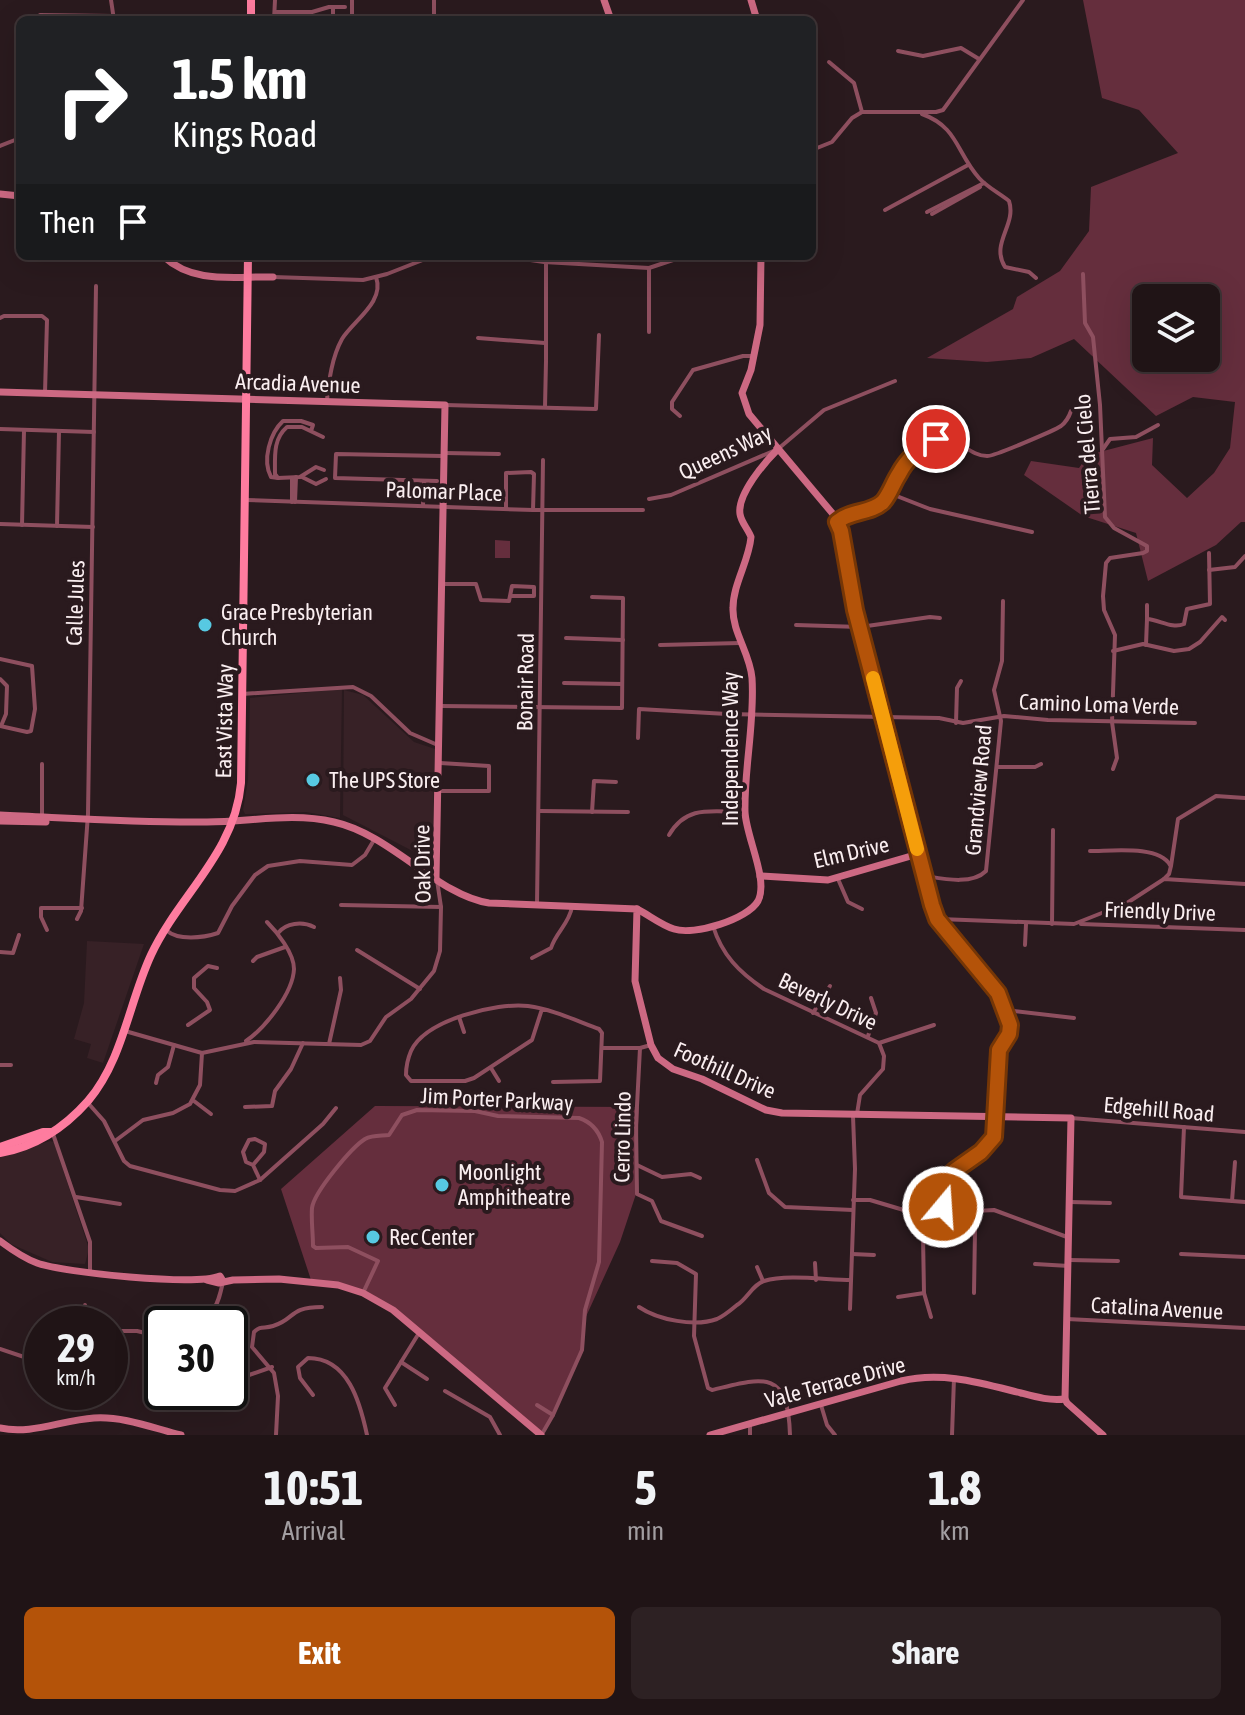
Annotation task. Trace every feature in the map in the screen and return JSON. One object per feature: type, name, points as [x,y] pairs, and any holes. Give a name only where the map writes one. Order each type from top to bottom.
[{"type":"main road","name":"East Vista Way","points":[[0,1150],[43,1132],[51,1132],[87,1102],[112,1062],[150,956],[165,929],[215,859],[233,822],[241,783],[248,260]]},
{"type":"street","points":[[274,16],[275,0]]},
{"type":"street","points":[[816,150],[832,142],[852,118],[862,112],[943,110],[1023,0]]},
{"type":"street","points":[[333,7],[333,16]]},
{"type":"street","points":[[275,12],[312,12],[345,7]]},
{"type":"street","points":[[40,15],[65,16]]},
{"type":"street","points":[[898,51],[923,56],[961,48],[980,60]]},
{"type":"street","points":[[829,62],[854,83],[862,112]]},
{"type":"street","points":[[916,112],[944,125],[968,165],[1011,205],[1011,216],[999,250],[1003,265],[1011,271],[1029,272],[1036,278]]},
{"type":"street","points":[[885,210],[968,165]]},
{"type":"street","points":[[930,213],[984,183]]},
{"type":"street","points":[[169,260],[188,272],[208,277],[341,280],[376,277],[422,260]]},
{"type":"street","points":[[545,260],[545,407]]},
{"type":"street","points":[[557,260],[649,268],[673,260]]},
{"type":"street","points":[[761,260],[761,317],[742,393],[744,405],[820,498],[841,531],[860,627],[937,919],[998,993],[1010,1025],[1009,1034],[999,1050],[995,1132],[990,1143],[950,1176],[943,1207],[924,1232],[924,1293],[931,1317]]},
{"type":"street","points":[[649,268],[649,332]]},
{"type":"street","name":"Tierra del Cielo","points":[[1083,274],[1085,323],[1093,337],[1107,522],[1147,546],[1147,551],[1143,553],[1120,554],[1106,563],[1104,610],[1113,628],[1112,722],[1117,758],[1113,769]]},
{"type":"street","points":[[326,402],[338,351],[349,330],[377,297],[379,287],[376,277]]},
{"type":"street","name":"Calle Jules","points":[[77,919],[82,908],[88,820],[96,286]]},
{"type":"street","points":[[0,318],[42,316],[47,320],[45,393]]},
{"type":"street","name":"Arcadia Avenue","points":[[0,392],[596,409],[599,335]]},
{"type":"street","points":[[478,338],[545,343]]},
{"type":"street","points":[[680,416],[672,409],[672,402],[693,370],[753,356]]},
{"type":"street","name":"Queens Way","points":[[649,499],[671,495],[778,449],[824,410],[895,381]]},
{"type":"street","name":"Oak Drive","points":[[202,1053],[244,1042],[367,1043],[386,1017],[420,989],[439,959],[441,907],[436,865],[440,791],[445,405]]},
{"type":"street","points":[[837,522],[852,512],[875,507],[889,493],[900,471],[928,443],[941,438],[951,439],[982,456],[995,456],[1029,438],[1058,428],[1065,423],[1071,411]]},
{"type":"street","points":[[323,437],[311,431],[313,425],[285,421],[274,430],[268,471],[271,477],[296,477],[316,484],[326,479]]},
{"type":"street","points":[[1102,451],[1110,439],[1136,437],[1158,425]]},
{"type":"street","points":[[0,429],[95,432]]},
{"type":"street","points":[[22,525],[24,430]]},
{"type":"street","points":[[57,526],[59,431]]},
{"type":"street","name":"Independence Way","points":[[760,876],[748,838],[745,812],[752,674],[732,617],[733,602],[751,537],[739,510],[755,476],[778,449]]},
{"type":"street","points":[[437,481],[335,478],[336,454],[499,454]]},
{"type":"street","name":"Bonair Road","points":[[537,905],[543,460]]},
{"type":"street","points":[[296,477],[316,467],[324,470]]},
{"type":"street","points":[[506,509],[506,473],[531,472],[534,474],[533,510]]},
{"type":"street","points":[[294,502],[296,477]]},
{"type":"street","points":[[423,505],[424,481]]},
{"type":"street","points":[[889,493],[930,509],[1032,532]]},
{"type":"street","name":"Palomar Place","points":[[244,500],[533,510],[643,510]]},
{"type":"street","points":[[0,524],[93,527]]},
{"type":"street","points":[[1147,619],[1162,620],[1170,626],[1184,624],[1187,609],[1210,604],[1209,553]]},
{"type":"street","points":[[1209,570],[1235,567],[1245,556]]},
{"type":"street","points":[[442,584],[476,584],[481,600],[509,601],[512,586],[534,587],[534,596],[511,596]]},
{"type":"street","points":[[441,706],[622,708],[623,598],[592,597]]},
{"type":"street","name":"Grandview Road","points":[[924,876],[971,879],[986,871],[1001,716],[994,686],[1002,661],[1003,601]]},
{"type":"street","points":[[1146,645],[1147,605]]},
{"type":"street","points":[[1113,651],[1146,645],[1174,651],[1189,649],[1200,642],[1222,617],[1225,620]]},
{"type":"street","points":[[796,625],[860,627],[940,618]]},
{"type":"street","points":[[566,638],[623,640]]},
{"type":"street","points":[[660,645],[742,643]]},
{"type":"street","points":[[0,659],[32,666],[35,709],[31,731],[1,726],[6,714],[7,686],[0,679]]},
{"type":"street","points":[[956,723],[957,688],[961,681]]},
{"type":"street","points":[[564,683],[622,684]]},
{"type":"street","points":[[242,694],[353,687],[371,696],[410,733],[440,746]]},
{"type":"street","name":"Camino Loma Verde","points":[[638,738],[639,709],[939,718],[956,723],[1001,716],[1195,723]]},
{"type":"street","points":[[440,763],[489,766],[489,791],[440,791]]},
{"type":"street","points":[[42,764],[42,817]]},
{"type":"street","points":[[997,767],[1035,767],[1041,764]]},
{"type":"street","points":[[592,812],[594,781],[616,782]]},
{"type":"street","points":[[1074,924],[1127,903],[1170,873],[1178,819],[1216,796],[1245,798]]},
{"type":"street","points":[[540,811],[628,812]]},
{"type":"street","points":[[669,835],[678,820],[698,811],[745,812]]},
{"type":"street","points":[[0,818],[233,822],[277,817],[313,818],[337,822],[375,838],[436,878],[481,902],[637,909],[674,929],[694,930],[712,926],[747,912],[757,903],[760,876]]},
{"type":"street","points":[[0,818],[88,820]]},
{"type":"street","points":[[1052,924],[1053,830]]},
{"type":"street","points":[[165,929],[181,937],[218,933],[232,906],[255,875],[268,866],[300,861],[352,865],[365,855],[375,838]]},
{"type":"street","points":[[1090,851],[1153,852],[1166,858],[1171,866]]},
{"type":"street","name":"Elm Drive","points":[[760,876],[816,882],[918,854]]},
{"type":"street","points":[[418,865],[428,869],[436,865]]},
{"type":"street","points":[[838,878],[848,902],[862,909]]},
{"type":"street","points":[[1164,879],[1245,884]]},
{"type":"street","points":[[341,905],[441,907]]},
{"type":"street","points":[[532,958],[551,948],[554,936],[569,921],[572,907]]},
{"type":"street","points":[[47,930],[41,908],[82,908]]},
{"type":"street","name":"Foothill Drive","points":[[637,909],[635,981],[651,1045],[666,1066],[702,1079],[766,1110],[782,1113],[1071,1118]]},
{"type":"street","name":"Friendly Drive","points":[[937,919],[1245,930]]},
{"type":"street","points":[[244,1042],[266,1023],[288,988],[294,966],[278,933],[267,922]]},
{"type":"street","points":[[278,933],[280,929],[298,923],[314,927]]},
{"type":"street","points":[[1025,945],[1026,924]]},
{"type":"street","name":"Beverly Drive","points":[[712,926],[725,956],[748,978],[813,1013],[868,1036],[879,1043],[884,1056],[883,1070],[860,1095],[855,1114],[850,1309]]},
{"type":"street","points":[[0,952],[13,953],[19,935]]},
{"type":"street","points":[[253,961],[285,947]]},
{"type":"street","points":[[357,950],[420,989]]},
{"type":"street","points":[[188,1025],[210,1010],[194,988],[194,978],[208,966],[217,968]]},
{"type":"street","points":[[329,1044],[341,990],[340,978]]},
{"type":"street","points":[[813,1013],[830,986]]},
{"type":"street","points":[[868,1036],[876,1013],[871,998]]},
{"type":"street","points":[[542,1009],[532,1040],[491,1068],[465,1081],[411,1081],[406,1075],[411,1051],[431,1031],[459,1017],[516,1005],[542,1009],[599,1029],[602,1033],[600,1081],[553,1082]]},
{"type":"street","points":[[1005,1010],[1074,1018]]},
{"type":"street","points":[[459,1017],[464,1032]]},
{"type":"street","points":[[879,1043],[934,1025]]},
{"type":"street","points":[[115,1141],[143,1120],[183,1109],[193,1100],[200,1085],[202,1053],[122,1030]]},
{"type":"street","points":[[245,1107],[270,1108],[275,1091],[291,1069],[303,1043]]},
{"type":"street","points":[[156,1083],[158,1075],[168,1067],[174,1045]]},
{"type":"street","points":[[603,1048],[651,1045]]},
{"type":"street","name":"Cerro Lindo","points":[[640,1048],[637,1194],[652,1201],[661,1221],[702,1236]]},
{"type":"street","points":[[0,1065],[11,1065]]},
{"type":"street","points":[[491,1068],[499,1081]]},
{"type":"street","points":[[193,1100],[211,1114]]},
{"type":"street","points":[[87,1102],[104,1121],[124,1161],[130,1166],[220,1190],[235,1191],[260,1180],[323,1124],[336,1108]]},
{"type":"street","points":[[273,1103],[276,1114]]},
{"type":"street","name":"Jim Porter Parkway","points":[[363,1293],[378,1261],[348,1247],[313,1246],[312,1204],[332,1173],[346,1160],[350,1150],[366,1138],[389,1135],[402,1115],[417,1110],[475,1111],[492,1116],[579,1118],[587,1121],[602,1142],[599,1262],[585,1310],[582,1350],[541,1435]]},
{"type":"street","points":[[1071,1118],[1065,1399],[1103,1435]]},
{"type":"street","name":"Edgehill Road","points":[[1071,1118],[1245,1132]]},
{"type":"street","points":[[1184,1127],[1181,1197],[1245,1202]]},
{"type":"street","points":[[51,1132],[90,1242],[90,1271]]},
{"type":"street","points":[[253,1165],[264,1152],[265,1144],[255,1139],[249,1140],[243,1152],[246,1162],[253,1165],[260,1180]]},
{"type":"street","points":[[757,1160],[772,1198],[785,1207],[853,1210]]},
{"type":"street","points":[[1232,1201],[1235,1162]]},
{"type":"street","points":[[637,1165],[662,1177],[691,1174],[700,1178]]},
{"type":"street","points":[[76,1197],[120,1204]]},
{"type":"street","points":[[853,1200],[870,1200],[907,1211],[943,1207],[957,1212],[1000,1211],[1070,1238]]},
{"type":"street","points":[[1070,1202],[1110,1203]]},
{"type":"street","points":[[972,1211],[975,1230],[974,1293]]},
{"type":"street","points":[[0,1241],[19,1255],[37,1262],[90,1271],[176,1280],[312,1282],[338,1285],[363,1293],[393,1310],[541,1435]]},
{"type":"street","points":[[852,1254],[874,1255]]},
{"type":"street","points":[[1181,1254],[1245,1257]]},
{"type":"street","points":[[652,1261],[677,1263],[696,1274],[694,1336],[708,1388],[712,1390],[754,1379],[766,1380],[781,1391],[790,1412],[790,1435]]},
{"type":"street","points":[[1035,1264],[1118,1261]]},
{"type":"street","points":[[815,1263],[816,1280]]},
{"type":"street","points":[[757,1267],[763,1281]]},
{"type":"street","points":[[639,1307],[676,1320],[704,1321],[722,1316],[740,1304],[763,1281],[851,1280]]},
{"type":"street","points":[[217,1306],[220,1281]]},
{"type":"street","points":[[898,1297],[924,1293]]},
{"type":"street","points":[[276,1435],[278,1396],[272,1367],[252,1347],[256,1329],[276,1325],[300,1308],[322,1307]]},
{"type":"street","name":"Catalina Avenue","points":[[1067,1319],[1245,1328]]},
{"type":"street","points":[[395,1405],[385,1388],[419,1333]]},
{"type":"street","points":[[0,1349],[24,1357]]},
{"type":"street","points":[[313,1395],[300,1378],[298,1367],[308,1358],[330,1362],[343,1372],[350,1383],[367,1435]]},
{"type":"street","points":[[401,1362],[427,1379]]},
{"type":"street","points":[[249,1375],[272,1367]]},
{"type":"street","points":[[952,1435],[954,1378]]},
{"type":"street","name":"Vale Terrace Drive","points":[[710,1435],[910,1379],[954,1378],[1050,1400],[1065,1399]]},
{"type":"street","points":[[445,1391],[490,1417],[500,1435]]},
{"type":"street","points":[[820,1403],[827,1425],[835,1435]]},
{"type":"street","points":[[537,1405],[553,1415]]},
{"type":"street","points":[[0,1428],[16,1434],[96,1418],[112,1418],[181,1435]]},
{"type":"street","points":[[750,1422],[750,1435]]},
{"type":"street","points":[[142,1435],[145,1426]]},
{"type":"shaded area","points":[[1083,0],[1245,0],[1245,522],[1241,522],[1216,545],[1148,581],[1136,533],[1083,516],[1024,475],[1031,461],[1079,468],[1088,455],[1153,438],[1152,465],[1187,498],[1214,473],[1230,448],[1235,402],[1193,397],[1156,416],[1074,339],[1031,358],[987,362],[927,358],[1013,309],[1017,297],[1060,271],[1089,231],[1091,187],[1178,153],[1139,110],[1102,98]]},
{"type":"shaded area","points":[[495,540],[510,541],[510,558],[495,558]]},
{"type":"shaded area","points":[[342,689],[340,818],[306,812],[245,814],[250,698]]},
{"type":"shaded area","points":[[344,690],[363,695],[414,742],[435,749],[432,861],[343,815]]},
{"type":"shaded area","points":[[87,941],[144,944],[103,1063],[87,1058],[91,1044],[74,1039],[84,1003]]},
{"type":"shaded area","points":[[375,1106],[639,1107],[636,1194],[620,1242],[584,1321],[581,1352],[543,1435],[396,1313],[364,1293],[312,1283],[281,1189]]},
{"type":"shaded area","points":[[54,1142],[89,1249],[85,1264],[52,1262],[11,1244],[0,1233],[0,1156]]},
{"type":"slow traffic","points":[[873,678],[917,849]]},
{"type":"place","name":"Grace Presbyterian Church","points":[[205,625]]},
{"type":"place","name":"The UPS Store","points":[[313,780]]},
{"type":"place","name":"Moonlight Amphitheatre","points":[[442,1185]]},
{"type":"place","name":"Rec Center","points":[[373,1237]]},
{"type":"route","points":[[936,439],[908,461],[886,499],[875,507],[852,512],[837,522],[855,610],[932,905],[937,919],[998,993],[1010,1025],[1009,1034],[999,1050],[994,1137],[981,1152],[950,1176],[943,1207]]}]
